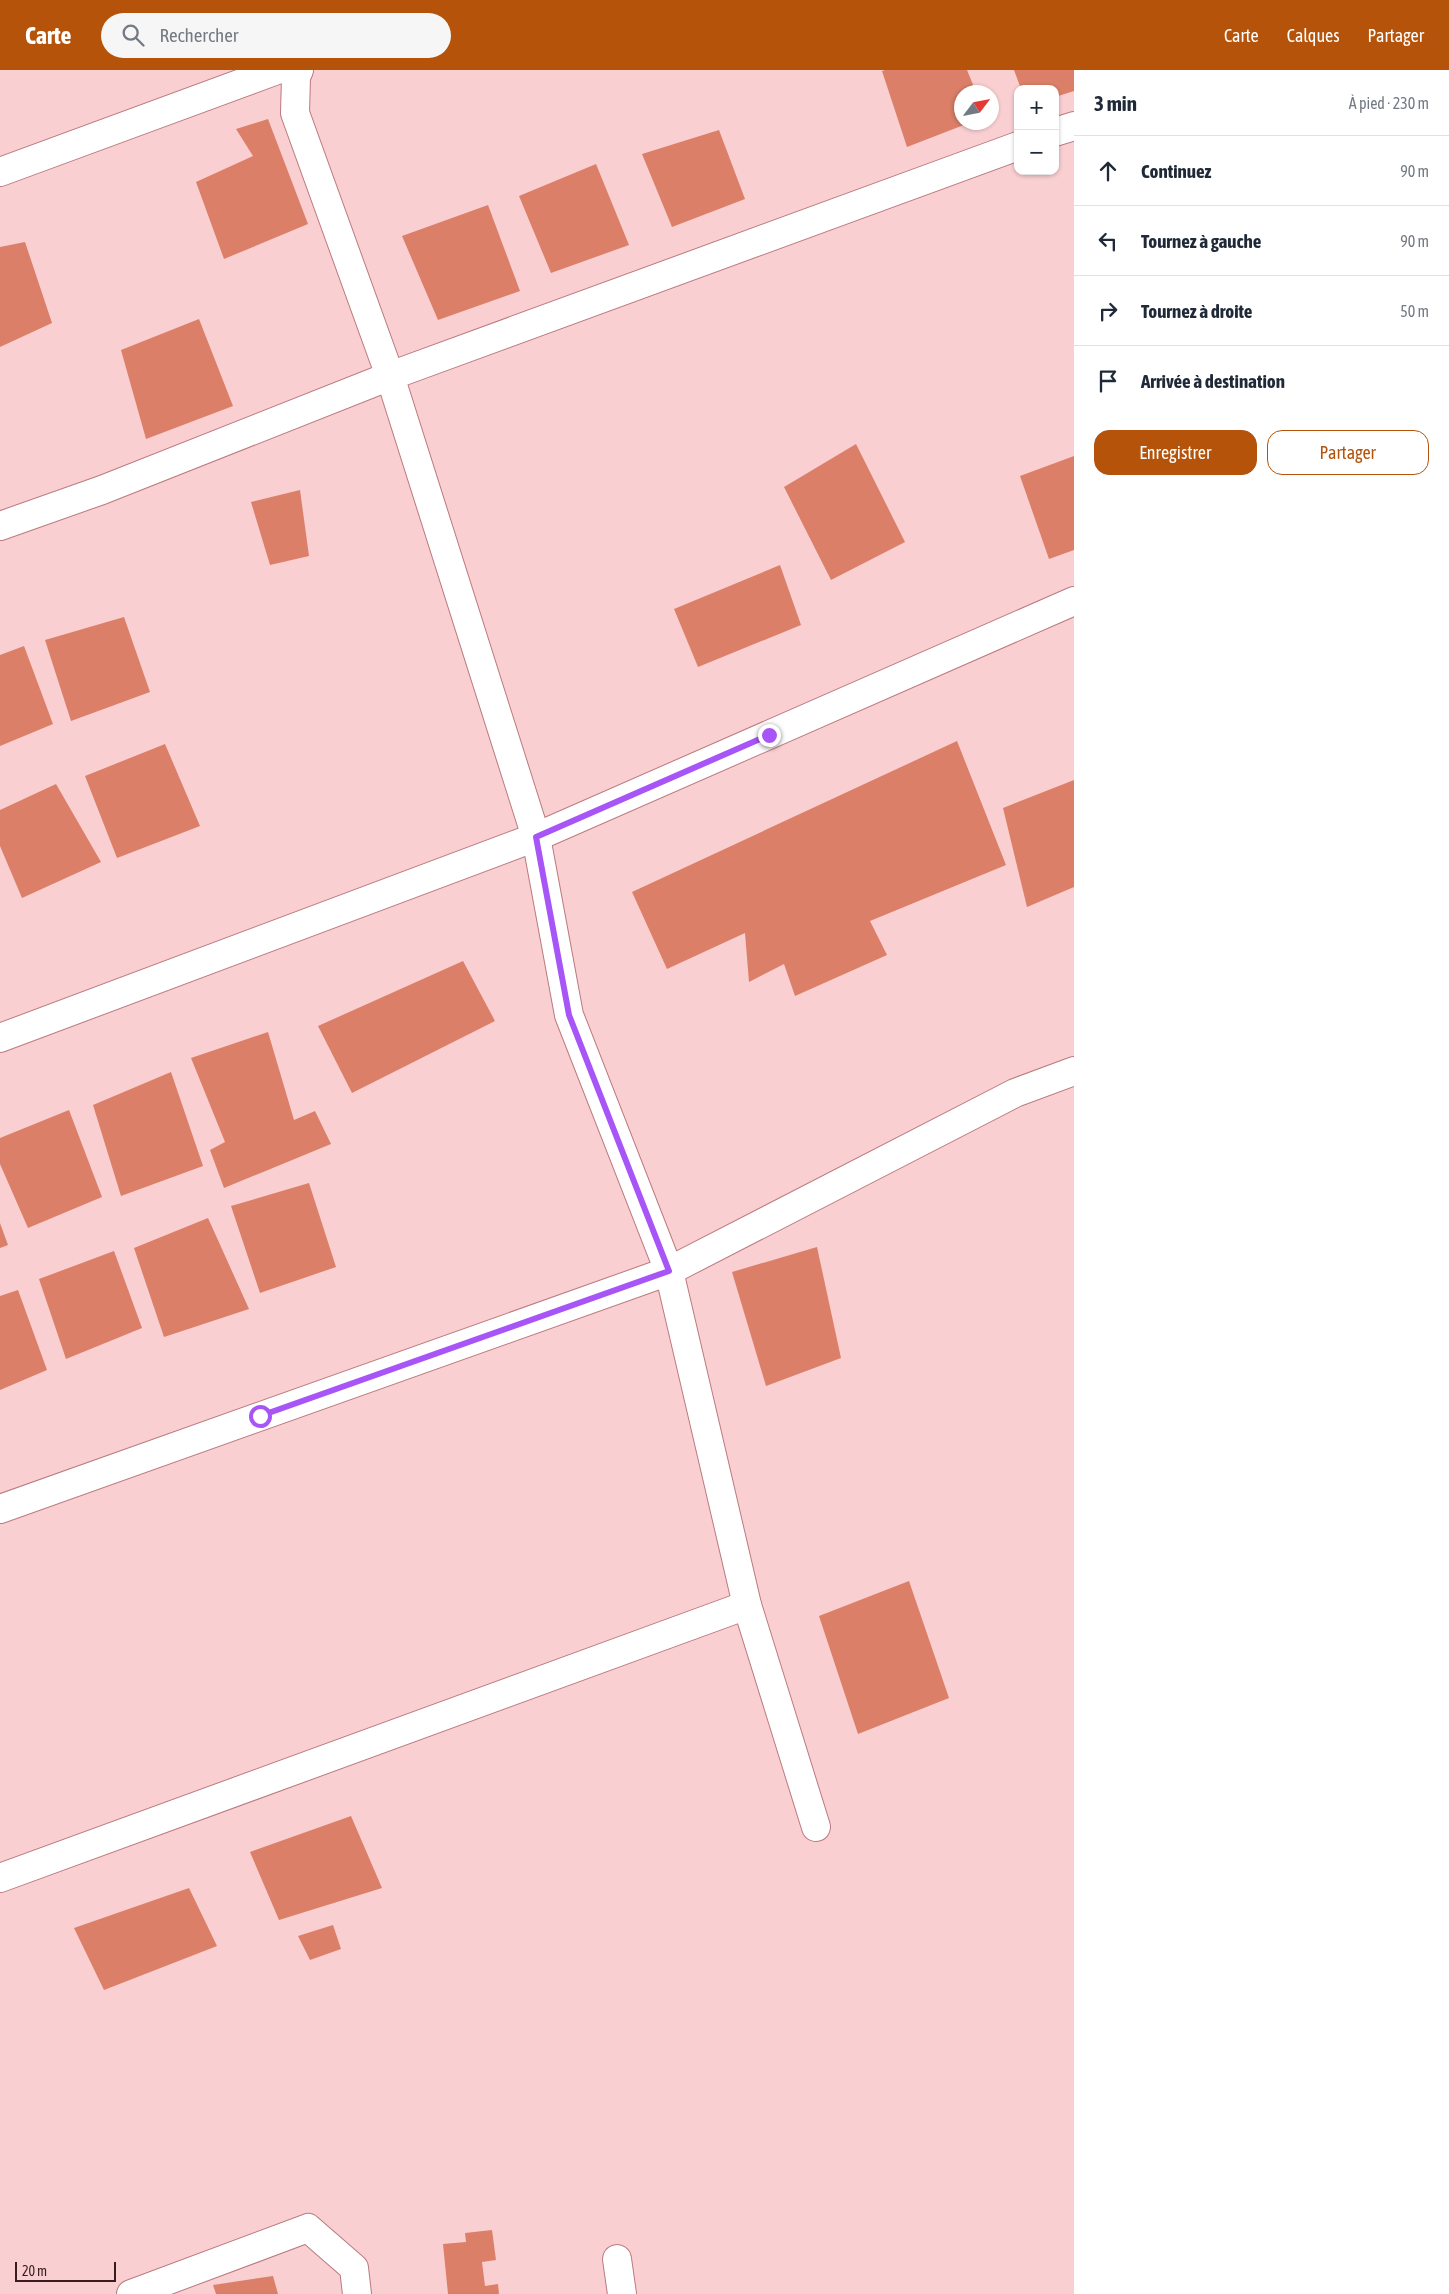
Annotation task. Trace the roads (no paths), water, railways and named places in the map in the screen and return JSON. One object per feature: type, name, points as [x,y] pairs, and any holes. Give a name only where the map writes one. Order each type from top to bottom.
[{"type":"street","points":[[0,172],[277,70]]},
{"type":"street","points":[[299,70],[296,77],[294,113],[390,376],[536,837],[569,1015],[669,1271],[747,1605],[816,1827]]},
{"type":"street","points":[[1059,131],[1074,126]]},
{"type":"street","points":[[0,526],[102,490],[390,376],[1014,147]]},
{"type":"street","points":[[0,1038],[536,837],[1074,601]]},
{"type":"street","points":[[0,1508],[669,1271],[1015,1093],[1074,1072]]},
{"type":"street","points":[[0,1878],[747,1605]]},
{"type":"street","points":[[131,2294],[308,2228],[354,2268],[357,2294]]},
{"type":"street","points":[[617,2259],[622,2294]]}]
